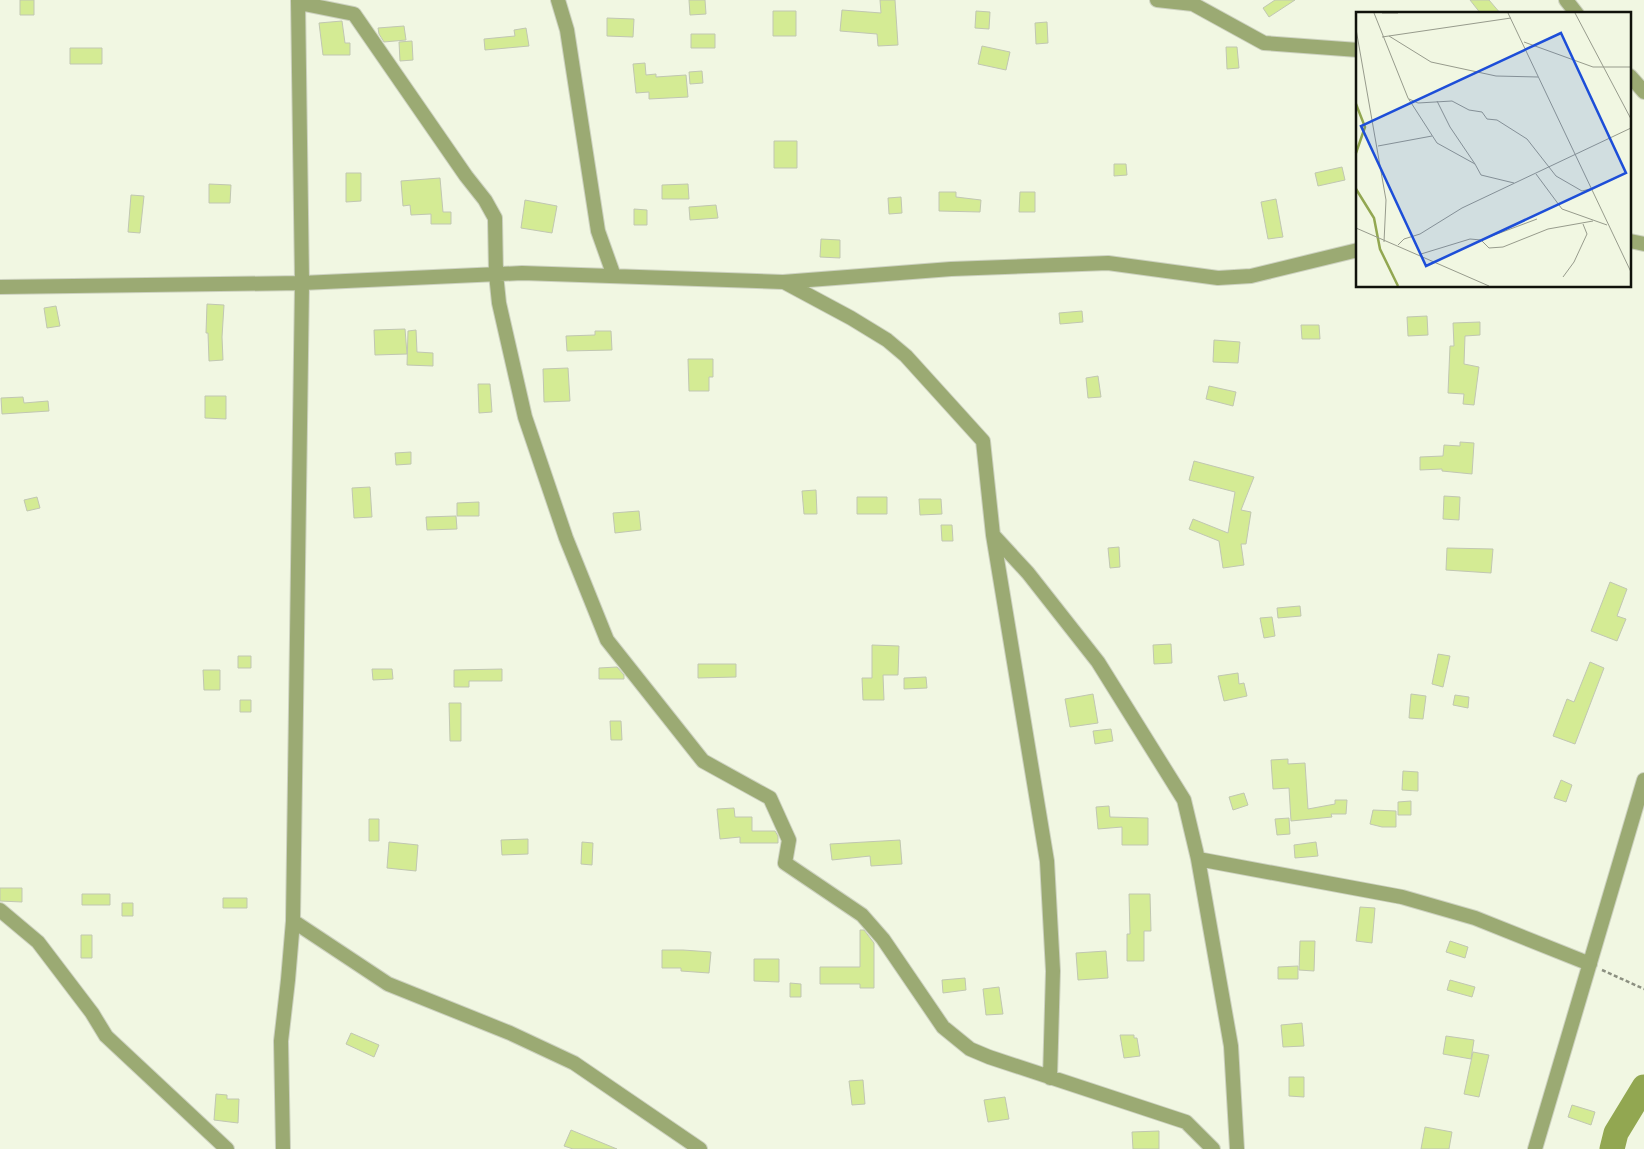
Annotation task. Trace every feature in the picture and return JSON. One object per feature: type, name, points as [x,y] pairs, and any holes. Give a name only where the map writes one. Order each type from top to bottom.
[{"type":"street","points":[[558,0],[567,30],[598,231],[614,276]]},
{"type":"street","points":[[1157,0],[1192,2],[1264,43],[1356,50]]},
{"type":"street","points":[[1566,0],[1576,12]]},
{"type":"street","points":[[283,1149],[281,1041],[292,921],[302,283],[298,1],[354,14],[466,176],[485,200],[495,218],[496,274],[499,302],[525,417],[566,538],[607,640],[703,761],[770,798],[789,840],[785,863],[862,915],[883,939],[943,1027],[970,1049],[989,1058],[1186,1122],[1213,1149]]},
{"type":"street","points":[[1632,78],[1644,92]]},
{"type":"street","points":[[0,287],[302,283],[522,273],[783,282],[951,269],[1108,263],[1218,278],[1252,276],[1356,250]]},
{"type":"street","points":[[783,282],[851,318],[887,340],[906,356],[983,441],[993,535],[1047,861],[1053,971],[1050,1078]]},
{"type":"street","points":[[993,535],[1028,573],[1098,662],[1184,800],[1198,859],[1231,1046],[1237,1149]]},
{"type":"street","points":[[1535,1149],[1644,780]]},
{"type":"street","points":[[1198,859],[1402,897],[1475,918],[1590,964]]},
{"type":"street","points":[[0,910],[38,942],[92,1013],[106,1036],[228,1149]]},
{"type":"street","points":[[292,921],[388,984],[510,1033],[574,1063],[700,1149]]},
{"type":"path","points":[[1590,964],[1644,989]]},
{"type":"building","points":[[20,0],[34,0],[34,15],[20,15]]},
{"type":"building","points":[[689,0],[705,0],[706,14],[690,15]]},
{"type":"building","points":[[880,0],[895,0],[898,45],[878,46],[877,34],[840,31],[842,10],[881,13]]},
{"type":"building","points":[[1275,0],[1295,0],[1269,17],[1263,8]]},
{"type":"building","points":[[1470,0],[1489,0],[1499,12],[1479,12]]},
{"type":"building","points":[[773,11],[796,11],[796,36],[773,36]]},
{"type":"building","points":[[976,11],[990,12],[989,29],[975,28]]},
{"type":"building","points":[[607,18],[634,19],[633,37],[607,36]]},
{"type":"building","points":[[342,21],[345,43],[350,43],[350,55],[323,55],[319,23]]},
{"type":"building","points":[[1047,22],[1048,43],[1036,44],[1035,23]]},
{"type":"building","points":[[404,26],[406,40],[384,42],[379,34],[378,28]]},
{"type":"building","points":[[526,28],[529,46],[485,50],[484,39],[515,36],[514,30]]},
{"type":"building","points":[[691,34],[715,34],[715,48],[691,48]]},
{"type":"building","points":[[412,41],[413,60],[400,61],[399,42]]},
{"type":"building","points":[[982,46],[1010,52],[1006,70],[978,64]]},
{"type":"building","points":[[1226,47],[1237,47],[1239,68],[1227,69]]},
{"type":"building","points":[[70,48],[102,48],[102,64],[70,64]]},
{"type":"building","points":[[645,63],[646,75],[656,74],[656,77],[686,75],[688,97],[649,99],[649,92],[636,93],[633,64]]},
{"type":"building","points":[[702,71],[703,83],[690,84],[689,72]]},
{"type":"building","points":[[774,141],[797,141],[797,168],[774,168]]},
{"type":"building","points":[[1114,164],[1126,164],[1127,175],[1114,176]]},
{"type":"building","points":[[1342,167],[1345,180],[1318,186],[1315,173]]},
{"type":"building","points":[[346,173],[361,173],[361,201],[346,202]]},
{"type":"building","points":[[440,178],[443,212],[451,212],[451,224],[431,224],[431,214],[411,215],[410,205],[403,206],[401,181]]},
{"type":"building","points":[[209,184],[231,185],[230,203],[209,203]]},
{"type":"building","points":[[688,184],[689,199],[662,199],[662,185]]},
{"type":"building","points":[[939,192],[956,192],[956,197],[981,200],[980,212],[939,211]]},
{"type":"building","points":[[1020,192],[1035,192],[1035,212],[1019,212]]},
{"type":"building","points":[[131,195],[144,196],[140,233],[128,232]]},
{"type":"building","points":[[901,197],[902,213],[889,214],[888,198]]},
{"type":"building","points":[[1276,199],[1283,237],[1268,239],[1261,202]]},
{"type":"building","points":[[525,200],[557,206],[552,233],[521,228]]},
{"type":"building","points":[[716,205],[718,218],[690,220],[689,207]]},
{"type":"building","points":[[634,209],[647,210],[647,225],[634,225]]},
{"type":"building","points":[[821,239],[840,240],[840,258],[820,257]]},
{"type":"building","points":[[207,304],[224,305],[223,360],[209,361],[208,333],[206,333]]},
{"type":"building","points":[[56,306],[60,326],[47,328],[44,308]]},
{"type":"building","points":[[1082,311],[1083,322],[1060,324],[1059,313]]},
{"type":"building","points":[[1427,316],[1428,335],[1408,336],[1407,317]]},
{"type":"building","points":[[1480,322],[1480,335],[1465,336],[1464,364],[1479,367],[1474,405],[1463,404],[1464,394],[1448,393],[1450,346],[1454,346],[1453,323]]},
{"type":"building","points":[[1301,325],[1319,325],[1320,339],[1302,339]]},
{"type":"building","points":[[405,329],[407,354],[375,355],[374,330]]},
{"type":"building","points":[[416,330],[417,352],[433,353],[433,366],[407,365],[408,331]]},
{"type":"building","points":[[595,331],[611,331],[612,350],[567,351],[566,336],[595,335]]},
{"type":"building","points":[[1214,340],[1240,342],[1238,363],[1213,362]]},
{"type":"building","points":[[688,359],[713,359],[713,377],[709,377],[709,391],[689,391]]},
{"type":"building","points":[[568,368],[570,401],[544,402],[543,369]]},
{"type":"building","points":[[1098,376],[1101,397],[1088,398],[1086,378]]},
{"type":"building","points":[[478,384],[490,384],[492,412],[479,413]]},
{"type":"building","points":[[1209,386],[1236,392],[1233,406],[1206,399]]},
{"type":"building","points":[[205,396],[226,396],[226,419],[205,418]]},
{"type":"building","points":[[23,397],[24,403],[48,401],[49,411],[2,414],[1,398]]},
{"type":"building","points":[[1460,442],[1474,443],[1472,474],[1442,471],[1442,469],[1420,470],[1420,457],[1443,456],[1444,445],[1460,446]]},
{"type":"building","points":[[411,452],[411,464],[396,465],[395,453]]},
{"type":"building","points":[[1194,461],[1254,477],[1241,510],[1251,512],[1246,544],[1241,544],[1244,565],[1223,568],[1219,541],[1189,529],[1193,519],[1228,533],[1235,492],[1189,480]]},
{"type":"building","points":[[370,487],[372,517],[354,518],[352,488]]},
{"type":"building","points":[[816,490],[817,514],[804,514],[802,491]]},
{"type":"building","points":[[1444,496],[1460,497],[1459,520],[1443,519]]},
{"type":"building","points":[[37,497],[40,508],[27,511],[24,500]]},
{"type":"building","points":[[857,497],[887,497],[887,514],[857,514]]},
{"type":"building","points":[[919,499],[941,499],[942,514],[920,515]]},
{"type":"building","points":[[479,502],[479,516],[457,516],[457,503]]},
{"type":"building","points":[[639,511],[641,530],[615,533],[613,513]]},
{"type":"building","points":[[456,516],[457,529],[427,530],[426,517]]},
{"type":"building","points":[[941,525],[952,525],[953,541],[942,541]]},
{"type":"building","points":[[1119,547],[1120,567],[1110,568],[1108,548]]},
{"type":"building","points":[[1447,548],[1493,549],[1491,573],[1446,570]]},
{"type":"building","points":[[1610,582],[1627,589],[1617,616],[1626,619],[1617,641],[1591,631]]},
{"type":"building","points":[[1300,606],[1301,616],[1278,618],[1277,608]]},
{"type":"building","points":[[1272,617],[1275,636],[1264,638],[1260,618]]},
{"type":"building","points":[[1171,644],[1172,663],[1154,664],[1153,645]]},
{"type":"building","points":[[872,645],[899,646],[898,675],[883,675],[884,700],[863,700],[862,678],[872,678]]},
{"type":"building","points":[[1438,654],[1450,656],[1443,687],[1432,684]]},
{"type":"building","points":[[238,656],[251,656],[251,668],[238,668]]},
{"type":"building","points":[[1590,662],[1604,668],[1575,744],[1553,736],[1567,699],[1574,702]]},
{"type":"building","points":[[698,664],[736,664],[736,677],[698,678]]},
{"type":"building","points":[[617,667],[624,675],[624,679],[599,679],[599,668]]},
{"type":"building","points":[[372,669],[392,669],[393,679],[373,680]]},
{"type":"building","points":[[502,669],[502,681],[469,681],[469,687],[454,687],[454,670]]},
{"type":"building","points":[[203,670],[220,670],[220,690],[204,690]]},
{"type":"building","points":[[1238,673],[1239,684],[1244,683],[1247,696],[1224,701],[1218,676]]},
{"type":"building","points":[[926,677],[927,688],[904,689],[904,678]]},
{"type":"building","points":[[1093,694],[1098,723],[1070,727],[1065,699]]},
{"type":"building","points":[[1411,694],[1426,696],[1423,719],[1409,718]]},
{"type":"building","points":[[1455,695],[1469,697],[1468,708],[1453,705]]},
{"type":"building","points":[[240,700],[251,700],[251,712],[240,712]]},
{"type":"building","points":[[449,703],[461,703],[461,741],[450,741]]},
{"type":"building","points":[[610,721],[621,721],[622,740],[611,740]]},
{"type":"building","points":[[1111,729],[1113,741],[1095,744],[1093,731]]},
{"type":"building","points":[[1288,759],[1288,764],[1305,763],[1308,809],[1335,804],[1335,800],[1347,800],[1346,814],[1331,814],[1332,817],[1291,821],[1289,788],[1273,789],[1271,760]]},
{"type":"building","points":[[1403,771],[1418,772],[1418,791],[1402,790]]},
{"type":"building","points":[[1561,780],[1572,785],[1566,802],[1554,798]]},
{"type":"building","points":[[1244,793],[1248,805],[1233,810],[1229,797]]},
{"type":"building","points":[[1411,801],[1411,815],[1398,815],[1398,802]]},
{"type":"building","points":[[1109,806],[1110,817],[1148,818],[1148,845],[1122,845],[1122,827],[1098,829],[1096,807]]},
{"type":"building","points":[[734,808],[735,817],[752,817],[752,831],[775,831],[778,836],[778,843],[740,843],[740,837],[720,839],[717,809]]},
{"type":"building","points":[[1373,810],[1396,811],[1396,827],[1382,827],[1370,824]]},
{"type":"building","points":[[1289,818],[1290,834],[1277,835],[1275,819]]},
{"type":"building","points":[[369,819],[379,819],[379,841],[369,841]]},
{"type":"building","points":[[528,839],[528,854],[502,855],[501,840]]},
{"type":"building","points":[[900,840],[902,864],[871,866],[870,856],[832,860],[830,844]]},
{"type":"building","points":[[389,842],[418,845],[416,871],[387,868]]},
{"type":"building","points":[[582,842],[593,843],[592,865],[581,864]]},
{"type":"building","points":[[1316,842],[1318,856],[1295,858],[1294,845]]},
{"type":"building","points":[[0,888],[22,888],[22,902],[0,901]]},
{"type":"building","points":[[82,894],[110,894],[110,905],[82,905]]},
{"type":"building","points":[[1129,894],[1150,894],[1151,931],[1144,931],[1144,961],[1127,961],[1127,934],[1130,934]]},
{"type":"building","points":[[223,898],[247,898],[247,908],[223,908]]},
{"type":"building","points":[[122,903],[133,903],[133,916],[122,916]]},
{"type":"building","points":[[1360,907],[1375,908],[1372,943],[1356,941]]},
{"type":"building","points":[[860,930],[864,930],[874,943],[874,988],[860,988],[860,984],[820,984],[820,967],[860,967]]},
{"type":"building","points":[[81,935],[92,935],[92,958],[81,958]]},
{"type":"building","points":[[1300,941],[1315,941],[1314,971],[1299,970]]},
{"type":"building","points":[[1450,941],[1468,947],[1465,958],[1446,952]]},
{"type":"building","points":[[662,950],[711,952],[709,973],[681,971],[681,968],[662,968]]},
{"type":"building","points":[[1106,951],[1108,978],[1078,980],[1076,953]]},
{"type":"building","points":[[754,959],[779,959],[779,982],[754,981]]},
{"type":"building","points":[[1298,966],[1298,979],[1278,979],[1278,967]]},
{"type":"building","points":[[965,978],[966,990],[943,993],[942,980]]},
{"type":"building","points":[[1450,980],[1475,987],[1472,997],[1447,990]]},
{"type":"building","points":[[790,983],[801,984],[801,997],[790,997]]},
{"type":"building","points":[[999,987],[1003,1014],[986,1015],[983,989]]},
{"type":"building","points":[[1302,1023],[1304,1046],[1283,1047],[1281,1025]]},
{"type":"building","points":[[351,1033],[379,1045],[374,1057],[346,1044]]},
{"type":"building","points":[[1120,1035],[1134,1035],[1134,1038],[1137,1038],[1140,1056],[1124,1058]]},
{"type":"building","points":[[1446,1036],[1474,1040],[1471,1059],[1443,1054]]},
{"type":"building","points":[[1473,1052],[1489,1055],[1479,1097],[1464,1094]]},
{"type":"building","points":[[1289,1077],[1304,1077],[1304,1097],[1289,1096]]},
{"type":"building","points":[[863,1080],[865,1104],[852,1105],[849,1081]]},
{"type":"building","points":[[216,1094],[227,1095],[227,1099],[239,1099],[238,1123],[214,1120]]},
{"type":"building","points":[[1005,1097],[1009,1119],[988,1122],[984,1100]]},
{"type":"building","points":[[1572,1105],[1595,1112],[1591,1125],[1568,1117]]},
{"type":"building","points":[[1425,1127],[1452,1132],[1449,1149],[1421,1149]]},
{"type":"building","points":[[571,1130],[617,1149],[573,1149],[564,1146]]},
{"type":"building","points":[[1159,1131],[1159,1149],[1133,1149],[1132,1132]]},
{"type":"waterway","points":[[1612,1149],[1616,1133],[1644,1087]]}]
